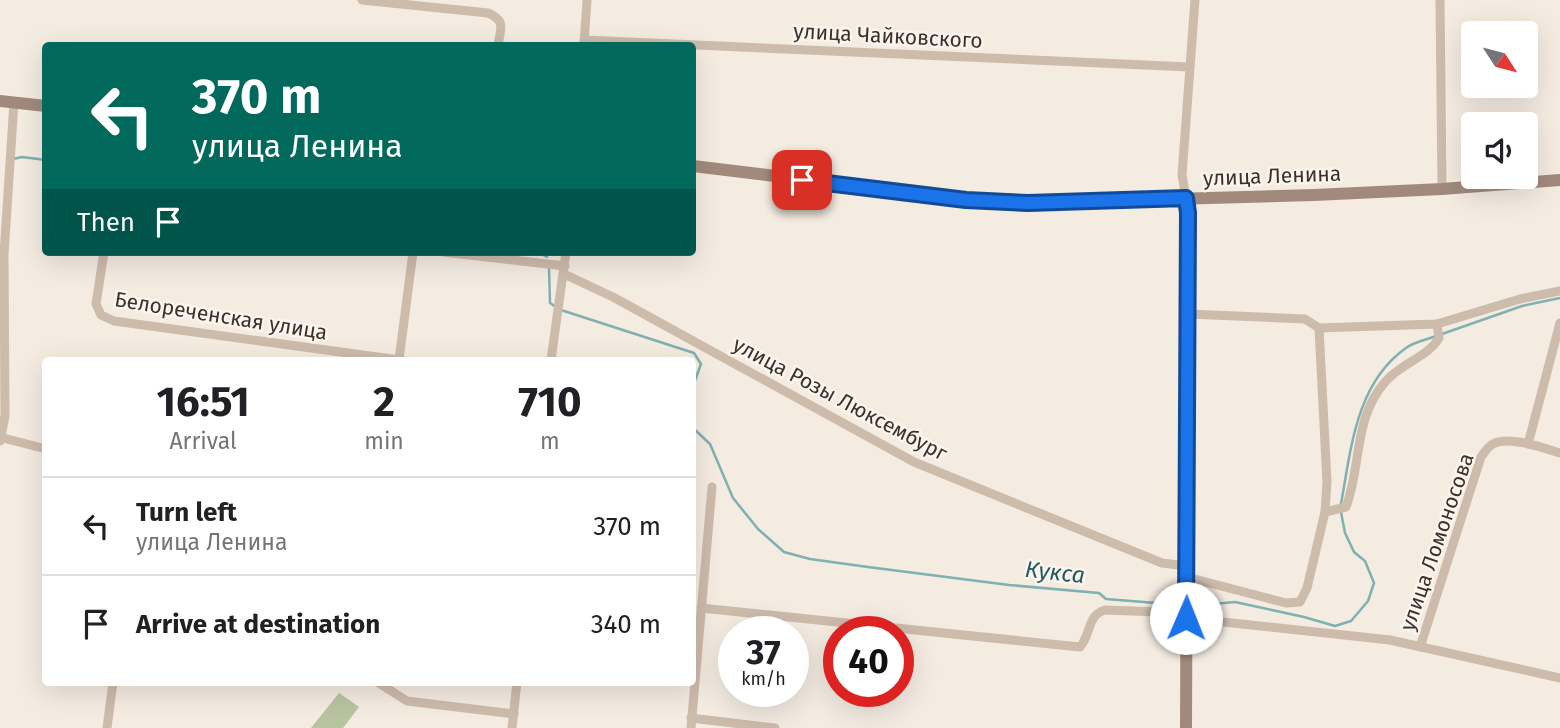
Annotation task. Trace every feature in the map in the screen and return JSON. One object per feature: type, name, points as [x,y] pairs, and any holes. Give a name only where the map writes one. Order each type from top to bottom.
[{"type":"street","points":[[362,0],[488,13],[498,17],[501,23],[499,42]]},
{"type":"street","points":[[584,42],[587,0]]},
{"type":"street","points":[[1186,728],[1188,213],[1182,175],[1195,0]]},
{"type":"street","points":[[1440,0],[1442,189]]},
{"type":"street","name":"улица Чайковского","points":[[696,47],[1190,67]]},
{"type":"street","points":[[0,102],[42,106]]},
{"type":"street","points":[[14,102],[4,254],[5,416],[0,438],[42,448]]},
{"type":"street","name":"улица Ленина","points":[[696,166],[966,200],[1028,203],[1442,189],[1560,180]]},
{"type":"street","name":"Белореченская улица","points":[[103,256],[96,304],[101,315],[114,321],[377,357]]},
{"type":"street","name":"Белореченская улица","points":[[399,357],[412,256]]},
{"type":"street","points":[[470,256],[564,270]]},
{"type":"street","points":[[551,357],[566,256]]},
{"type":"street","name":"улица Розы Люксембург","points":[[564,270],[914,462],[1162,563],[1286,603],[1300,601],[1307,588],[1325,512]]},
{"type":"street","points":[[1186,314],[1305,319],[1320,328],[1438,331],[1520,299],[1560,291]]},
{"type":"street","points":[[1528,444],[1560,323]]},
{"type":"street","points":[[1320,328],[1327,482],[1325,512],[1346,506],[1351,493],[1364,416],[1375,396],[1399,369],[1413,358],[1430,351],[1438,331]]},
{"type":"street","name":"улица Ломоносова","points":[[1420,647],[1482,457],[1491,444],[1502,440],[1560,453]]},
{"type":"street","points":[[696,666],[712,486]]},
{"type":"street","points":[[701,608],[1063,647],[1080,647],[1086,641],[1092,619],[1097,612],[1186,609],[1391,640],[1560,678]]},
{"type":"street","points":[[107,728],[112,686]]},
{"type":"street","points":[[383,686],[407,701],[514,714]]},
{"type":"street","points":[[512,728],[517,686]]},
{"type":"street","points":[[694,686],[691,723],[775,728]]},
{"type":"green space","points":[[339,693],[359,707],[343,728],[311,728]]},
{"type":"waterway","name":"Кукса","points":[[13,159],[22,157],[42,160]]},
{"type":"waterway","name":"Кукса","points":[[549,268],[550,303],[556,307]]},
{"type":"waterway","name":"Кукса","points":[[1442,334],[1522,306],[1560,298]]},
{"type":"waterway","name":"Кукса","points":[[561,310],[694,353],[701,364],[696,378]]},
{"type":"waterway","name":"Кукса","points":[[1341,504],[1358,418],[1376,379],[1389,362],[1406,348],[1436,336]]},
{"type":"waterway","name":"Кукса","points":[[696,431],[710,444],[733,498],[758,529],[784,552],[810,559],[868,567],[1009,585],[1099,593],[1106,599],[1181,605]]},
{"type":"waterway","name":"Кукса","points":[[1192,606],[1235,602],[1335,626],[1351,621],[1368,601],[1374,583],[1365,561],[1354,552],[1345,533],[1341,512]]},
{"type":"route","points":[[802,180],[966,200],[1028,203],[1186,198],[1186,618]]}]
